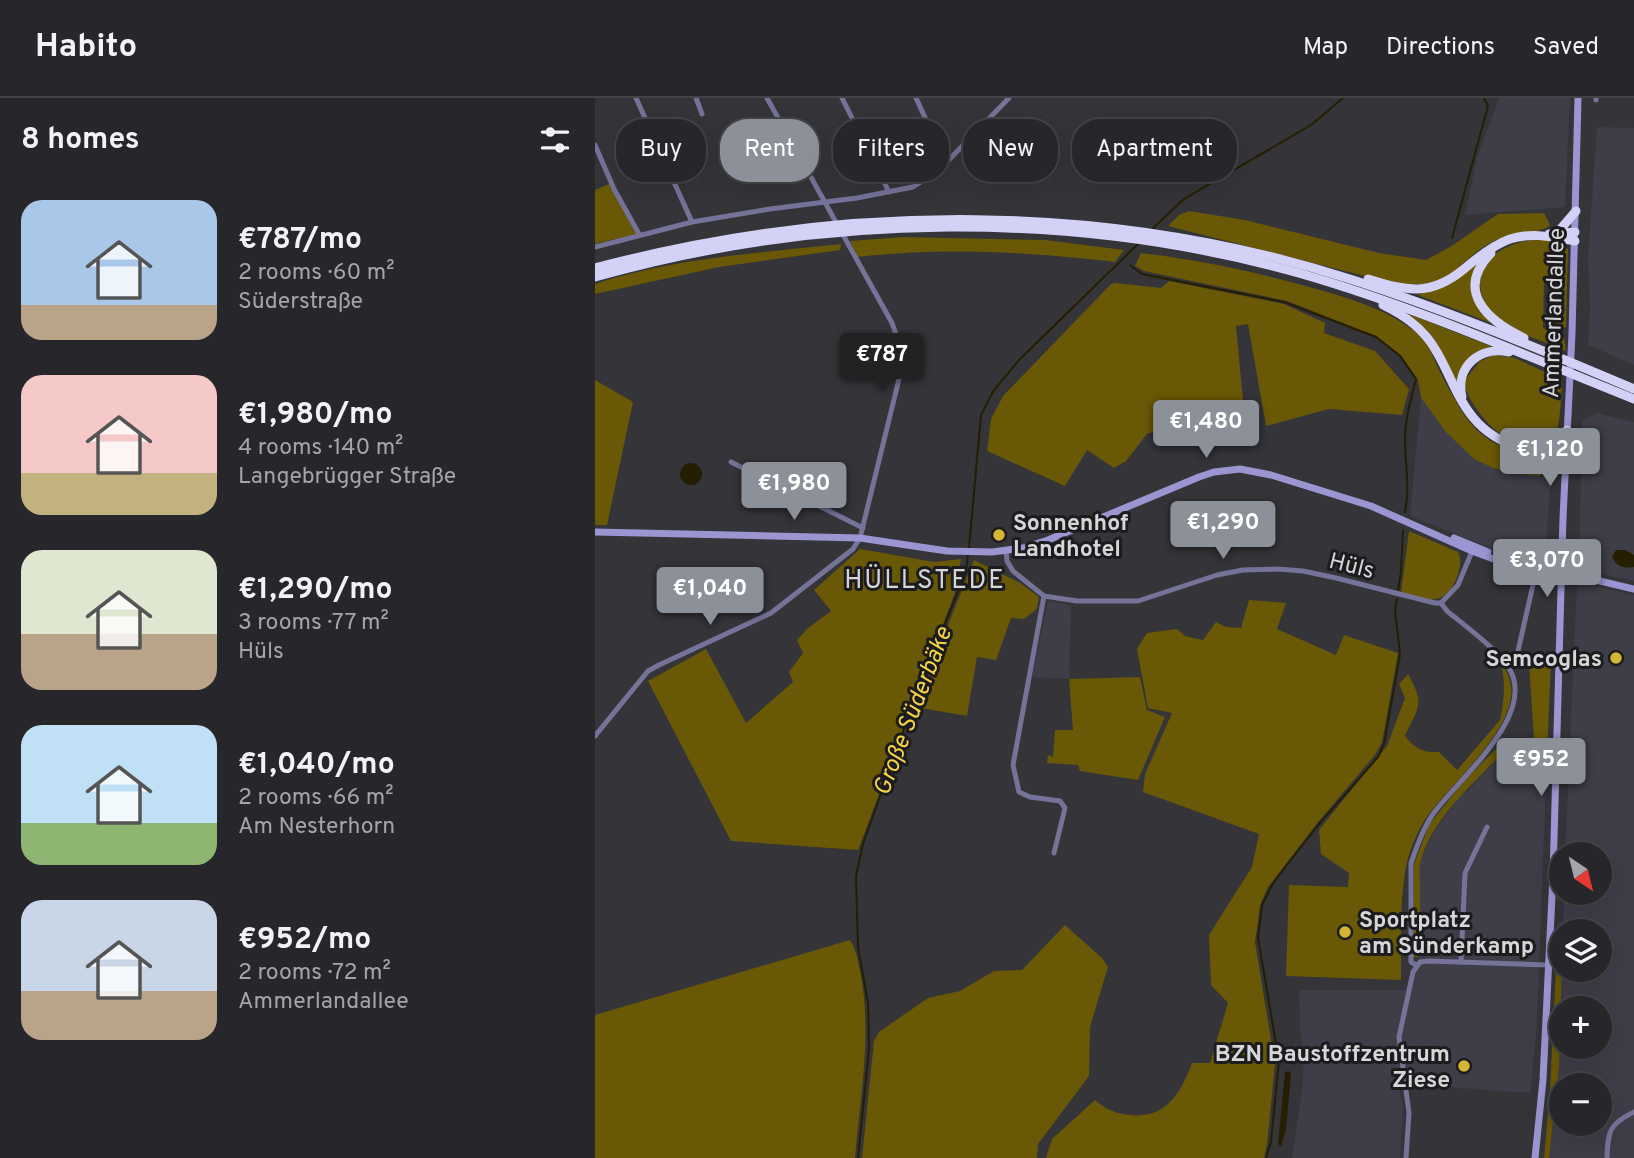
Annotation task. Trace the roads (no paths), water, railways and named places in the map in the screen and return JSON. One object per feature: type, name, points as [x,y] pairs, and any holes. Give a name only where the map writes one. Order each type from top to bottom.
[{"type":"highway","points":[[1558,232],[1576,211]]},
{"type":"highway","points":[[595,268],[702,242],[872,226],[1123,235],[1271,257],[1352,280],[1536,348],[1634,389]]},
{"type":"highway","points":[[595,277],[720,248],[805,232]]},
{"type":"highway","points":[[1544,235],[1558,232],[1575,236]]},
{"type":"highway","points":[[1352,280],[1366,279],[1407,290],[1427,289],[1446,282],[1484,252],[1522,236],[1575,236]]},
{"type":"highway","points":[[1168,241],[1363,293],[1468,331],[1552,367]]},
{"type":"highway","points":[[1497,245],[1479,271],[1476,284],[1479,301],[1497,324],[1527,339],[1536,348]]},
{"type":"highway","points":[[1363,293],[1398,312],[1427,337],[1464,405],[1479,424],[1515,447],[1566,456]]},
{"type":"highway","points":[[1464,405],[1460,390],[1462,376],[1469,362],[1490,351],[1505,351],[1634,399]]},
{"type":"highway","points":[[1543,451],[1567,430]]},
{"type":"street","points":[[636,98],[692,222]]},
{"type":"street","points":[[696,98],[702,114]]},
{"type":"street","points":[[595,737],[649,671],[778,609],[853,549],[863,528],[900,375],[899,341],[892,323],[767,98]]},
{"type":"street","points":[[842,98],[889,192]]},
{"type":"street","points":[[916,98],[926,119]]},
{"type":"street","name":"Ammerlandallee","points":[[1535,1158],[1548,965],[1578,98]]},
{"type":"street","points":[[949,160],[1007,99]]},
{"type":"street","points":[[595,145],[614,189],[639,234]]},
{"type":"street","points":[[595,247],[692,222],[889,192],[913,187],[920,182]]},
{"type":"street","points":[[731,462],[863,528]]},
{"type":"street","points":[[595,532],[860,538],[961,552],[1006,550],[1048,540],[1199,477],[1227,470],[1250,470],[1371,506],[1508,561],[1634,589]]},
{"type":"street","points":[[1416,965],[1411,962],[1411,863],[1415,850],[1433,814],[1462,778],[1491,749],[1507,720],[1514,693],[1512,673],[1503,660],[1441,603],[1458,585],[1473,549]]},
{"type":"street","points":[[1006,550],[1007,561],[1013,572],[1044,596],[1013,765],[1019,792],[1064,804],[1054,853]]},
{"type":"street","points":[[1518,651],[1537,567]]},
{"type":"street","name":"Hüls","points":[[1044,596],[1093,602],[1132,601],[1217,575],[1243,570],[1277,569],[1303,571],[1441,603]]},
{"type":"street","points":[[1461,962],[1465,873],[1487,827]]},
{"type":"street","points":[[1406,1158],[1409,1112],[1399,1037],[1408,987],[1416,965],[1429,961],[1548,965]]},
{"type":"street","points":[[1607,1158],[1610,1130],[1615,1123],[1634,1112]]},
{"type":"waterway","name":"Große Süderbäke","points":[[1150,231],[1184,199],[1311,125],[1343,98]]},
{"type":"waterway","points":[[1452,238],[1488,106],[1484,98]]},
{"type":"waterway","name":"Große Süderbäke","points":[[969,548],[981,415],[994,390],[1019,360],[1139,243]]},
{"type":"waterway","points":[[1130,265],[1142,274],[1284,302],[1376,337],[1400,356],[1416,379],[1405,432],[1405,512]]},
{"type":"waterway","points":[[1398,590],[1403,530]]},
{"type":"waterway","name":"Große Süderbäke","points":[[858,1158],[869,1049],[868,1003],[858,947],[856,876],[863,844],[917,692],[966,572],[968,554]]},
{"type":"waterway","points":[[1266,1158],[1271,1141],[1279,1061],[1258,938],[1262,905],[1286,866],[1378,757],[1384,744],[1400,654],[1395,610],[1397,599]]},
{"type":"place","name":"Sonnenhof Landhotel","points":[[999,535]]},
{"type":"place","name":"Semcoglas","points":[[1616,658]]},
{"type":"place","name":"Sportplatz am Sünderkamp","points":[[1345,932]]},
{"type":"place","name":"BZN Baustoffzentrum Ziese","points":[[1464,1066]]},
{"type":"district","name":"HÜLLSTEDE","points":[[925,579]]}]
